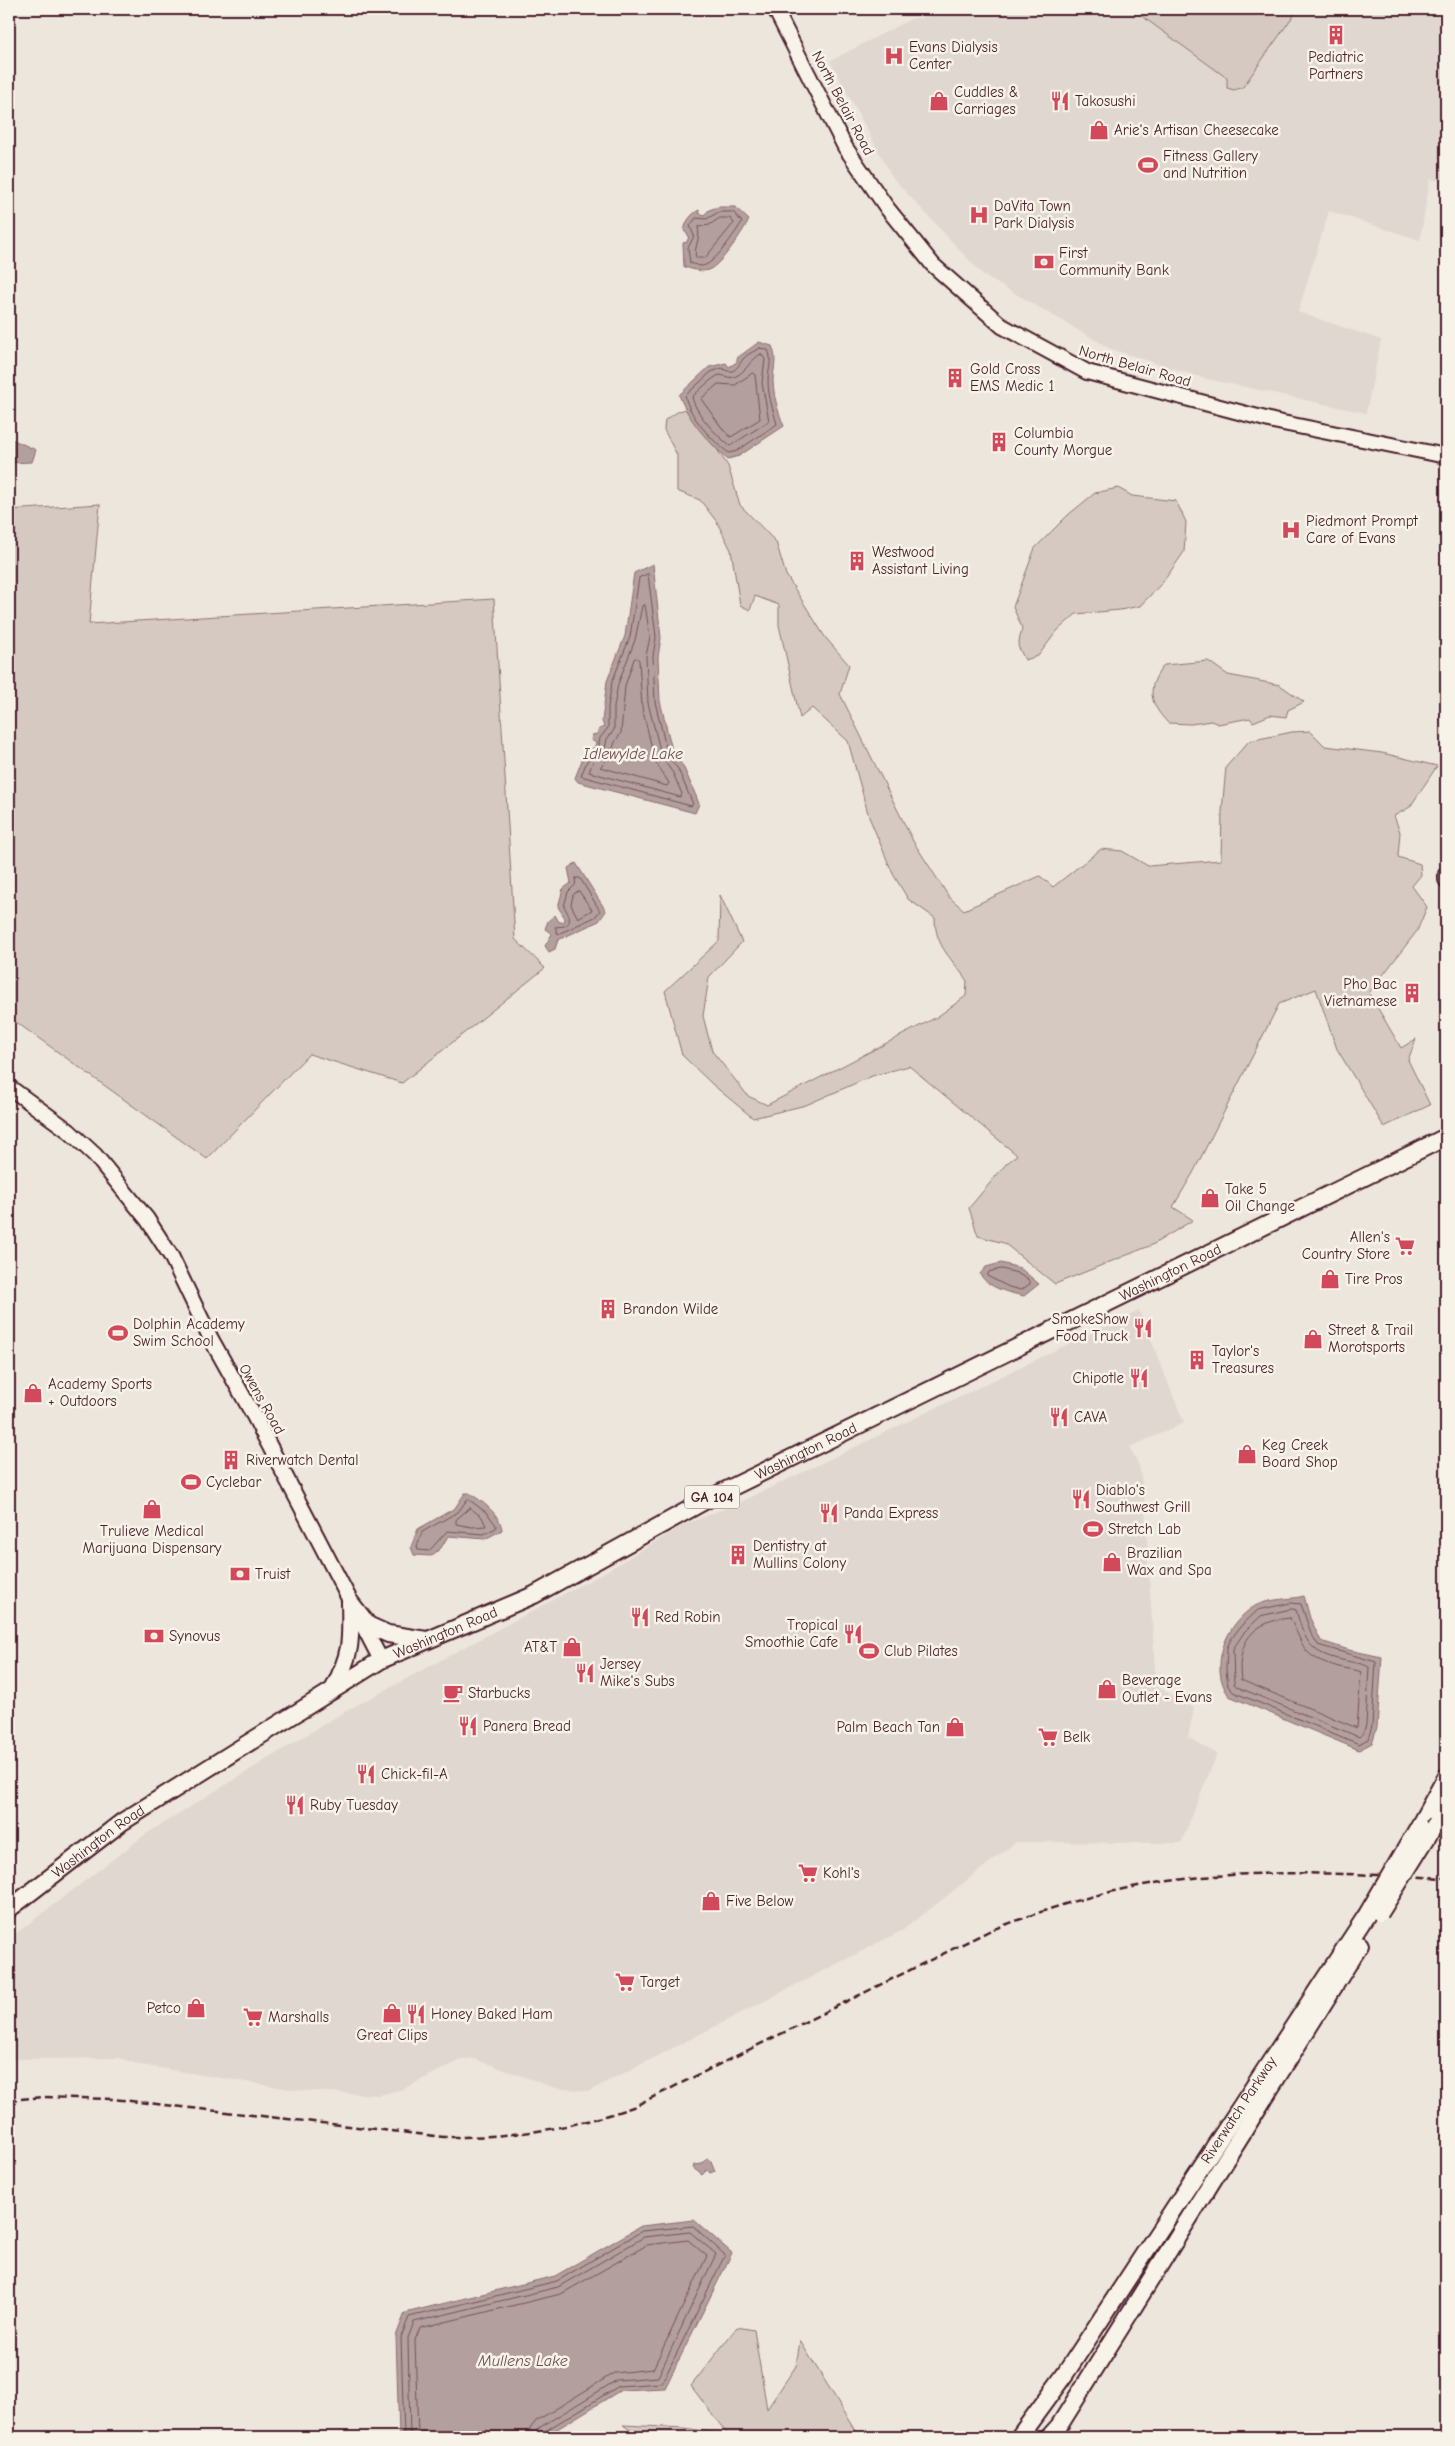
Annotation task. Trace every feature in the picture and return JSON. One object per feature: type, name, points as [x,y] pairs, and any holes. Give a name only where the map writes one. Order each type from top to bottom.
[{"type":"main road","name":"North Belair Road","points":[[775,9],[845,147],[887,208],[933,265],[1002,326],[1087,372],[1274,421],[1446,456]]},
{"type":"main road","points":[[1446,874],[1446,880]]},
{"type":"main road","name":"Owens Road","points":[[9,1087],[69,1132],[96,1156],[147,1219],[171,1256],[211,1340],[381,1660]]},
{"type":"main road","name":"Washington Road","points":[[9,1909],[122,1822],[381,1660],[534,1594],[710,1498],[1446,1137]]},
{"type":"main road","points":[[350,1602],[368,1625],[388,1634],[428,1640]]},
{"type":"main road","points":[[333,1690],[346,1665],[352,1644],[350,1602]]},
{"type":"main road","name":"Riverwatch Parkway","points":[[1049,2437],[1059,2426],[1373,1914],[1446,1777]]},
{"type":"main road","name":"Riverwatch Parkway","points":[[1019,2437],[1071,2366],[1446,1806]]},
{"type":"shaded area","points":[[965,9],[1446,9],[1446,182],[1430,179],[1420,240],[1329,211],[1298,312],[1381,340],[1366,413],[1203,378],[1111,349],[983,275],[893,178],[830,61],[911,19],[961,12]]},
{"type":"shaded area","points":[[1132,9],[1298,9],[1243,87],[1234,90],[1227,88],[1227,78]]},
{"type":"shaded area","points":[[690,408],[728,466],[740,505],[776,542],[786,575],[825,637],[849,665],[840,694],[913,841],[949,897],[964,910],[1040,876],[1053,887],[1101,849],[1122,851],[1148,866],[1221,860],[1222,811],[1226,767],[1249,741],[1292,732],[1310,731],[1325,746],[1382,753],[1437,766],[1410,807],[1394,816],[1400,832],[1398,857],[1420,864],[1421,875],[1412,886],[1427,907],[1417,931],[1369,993],[1401,1048],[1416,1039],[1408,1060],[1430,1105],[1384,1127],[1337,1049],[1316,989],[1279,1004],[1193,1173],[1173,1207],[1193,1220],[1152,1245],[1055,1284],[1004,1243],[978,1236],[969,1208],[1006,1164],[1017,1155],[909,1066],[872,1076],[806,1105],[753,1118],[713,1085],[682,1055],[665,991],[719,941],[720,895],[742,942],[709,977],[703,1016],[712,1051],[748,1096],[767,1105],[937,1017],[966,996],[967,981],[941,945],[935,918],[908,899],[893,874],[869,817],[848,741],[812,708],[800,718],[779,625],[779,605],[755,596],[750,610],[740,605],[731,550],[717,522],[700,500],[677,491],[677,455],[664,430],[665,420],[679,411]]},
{"type":"shaded area","points":[[1118,488],[1132,496],[1176,501],[1186,522],[1184,552],[1163,582],[1140,606],[1076,614],[1057,631],[1038,656],[1025,660],[1018,646],[1022,628],[1013,607],[1035,548],[1068,515],[1095,493]]},
{"type":"shaded area","points":[[100,504],[89,624],[494,599],[515,939],[545,968],[402,1083],[309,1054],[207,1159],[9,1017],[9,510]]},
{"type":"shaded area","points":[[1208,661],[1228,675],[1280,685],[1304,702],[1288,710],[1286,717],[1270,715],[1253,722],[1250,718],[1218,724],[1211,721],[1191,724],[1168,723],[1157,709],[1152,695],[1152,688],[1158,673],[1164,665]]},
{"type":"shaded area","points":[[1139,1310],[1184,1423],[1130,1447],[1139,1466],[1144,1493],[1156,1686],[1194,1708],[1188,1737],[1217,1754],[1181,1843],[1016,1842],[903,1930],[589,2091],[555,2088],[472,2058],[459,2061],[403,2089],[379,2095],[296,2090],[141,2065],[119,2058],[9,2059],[9,1939],[146,1834],[339,1715],[603,1573],[683,1525],[739,1503]]},
{"type":"shaded area","points":[[737,2327],[754,2330],[767,2409],[796,2366],[800,2341],[860,2437],[640,2437],[623,2425],[685,2428],[728,2435],[691,2386]]},
{"type":"water","points":[[718,207],[735,207],[749,220],[727,253],[712,268],[702,271],[684,267],[683,243],[687,242],[689,236],[684,231],[687,221],[699,210],[699,213],[704,215],[709,210]]},
{"type":"water","points":[[759,342],[772,346],[774,351],[774,388],[784,426],[739,456],[728,459],[699,430],[679,395],[709,367],[726,363],[729,367],[737,362],[737,358]]},
{"type":"water","points":[[9,438],[36,450],[32,462],[9,463]]},
{"type":"water","name":"Idlewylde Lake","points":[[653,564],[661,638],[658,657],[660,701],[673,754],[683,766],[699,804],[695,813],[578,782],[575,778],[586,750],[594,748],[596,743],[591,740],[592,735],[597,734],[599,729],[604,727],[602,721],[607,681],[625,636],[634,573]]},
{"type":"water","points":[[576,863],[606,911],[599,921],[558,940],[555,949],[549,952],[545,946],[552,934],[545,929],[548,921],[555,915],[559,922],[564,922],[565,918],[558,907],[563,889],[571,883],[568,868]]},
{"type":"water","points":[[1001,1263],[1020,1268],[1039,1284],[1024,1296],[993,1286],[983,1279],[980,1274],[986,1267]]},
{"type":"water","points":[[465,1493],[474,1496],[490,1508],[501,1524],[502,1530],[485,1539],[448,1536],[441,1548],[431,1556],[414,1555],[411,1547],[418,1529],[455,1508]]},
{"type":"water","points":[[1304,1596],[1310,1618],[1321,1641],[1349,1650],[1382,1657],[1377,1727],[1372,1743],[1359,1750],[1229,1696],[1223,1685],[1220,1659],[1228,1634],[1236,1623],[1261,1603]]},
{"type":"water","points":[[707,2159],[711,2161],[715,2171],[710,2173],[707,2170],[702,2175],[693,2168],[694,2165],[702,2164]]},
{"type":"water","name":"Mullens Lake","points":[[694,2220],[732,2253],[665,2388],[621,2390],[544,2437],[399,2437],[396,2336],[405,2313],[555,2276],[641,2226]]},
{"type":"railway","points":[[9,2100],[43,2097],[113,2099],[444,2137],[493,2136],[540,2131],[587,2121],[633,2107],[989,1931],[1081,1900],[1137,1886],[1225,1875],[1314,1873],[1446,1878]]},
{"type":"place","name":"Pediatric Partners","points":[[1336,35]]},
{"type":"place","name":"Evans Dialysis Center","points":[[894,56]]},
{"type":"place","name":"Cuddles & Carriages","points":[[939,101]]},
{"type":"place","name":"Takosushi","points":[[1060,101]]},
{"type":"place","name":"Arie's Artisan Cheesecake","points":[[1099,130]]},
{"type":"place","name":"Fitness Gallery and Nutrition","points":[[1148,165]]},
{"type":"place","name":"DaVita Town Park Dialysis","points":[[979,215]]},
{"type":"place","name":"First Community Bank","points":[[1044,262]]},
{"type":"place","name":"Gold Cross EMS Medic 1","points":[[955,378]]},
{"type":"place","name":"Columbia County Morgue","points":[[999,442]]},
{"type":"place","name":"Piedmont Prompt Care of Evans","points":[[1291,530]]},
{"type":"place","name":"Westwood Assistant Living","points":[[857,561]]},
{"type":"place","name":"Pho Bac Vietnamese","points":[[1412,993]]},
{"type":"place","name":"Take 5 Oil Change","points":[[1210,1198]]},
{"type":"place","name":"Allen's Country Store","points":[[1405,1246]]},
{"type":"place","name":"Tire Pros","points":[[1330,1279]]},
{"type":"place","name":"Brandon Wilde","points":[[608,1309]]},
{"type":"place","name":"SmokeShow Food Truck","points":[[1143,1328]]},
{"type":"place","name":"Dolphin Academy Swim School","points":[[118,1333]]},
{"type":"place","name":"Street & Trail Morotsports","points":[[1313,1339]]},
{"type":"place","name":"Taylor's Treasures","points":[[1197,1360]]},
{"type":"place","name":"Chipotle","points":[[1139,1378]]},
{"type":"place","name":"Academy Sports + Outdoors","points":[[33,1393]]},
{"type":"place","name":"CAVA","points":[[1059,1417]]},
{"type":"place","name":"Keg Creek Board Shop","points":[[1247,1454]]},
{"type":"place","name":"Riverwatch Dental","points":[[231,1460]]},
{"type":"place","name":"Cyclebar","points":[[191,1482]]},
{"type":"place","name":"Diablo's Southwest Grill","points":[[1081,1499]]},
{"type":"place","name":"Trulieve Medical Marijuana Dispensary","points":[[152,1509]]},
{"type":"place","name":"Panda Express","points":[[829,1513]]},
{"type":"place","name":"Stretch Lab","points":[[1093,1529]]},
{"type":"place","name":"Dentistry at Mullins Colony","points":[[738,1555]]},
{"type":"place","name":"Brazilian Wax and Spa","points":[[1112,1562]]},
{"type":"place","name":"Truist","points":[[240,1574]]},
{"type":"place","name":"Red Robin","points":[[640,1617]]},
{"type":"place","name":"Tropical Smoothie Cafe","points":[[853,1634]]},
{"type":"place","name":"Synovus","points":[[154,1636]]},
{"type":"place","name":"AT&T","points":[[572,1647]]},
{"type":"place","name":"Club Pilates","points":[[869,1651]]},
{"type":"place","name":"Jersey Mike's Subs","points":[[585,1673]]},
{"type":"place","name":"Beverage Outlet - Evans","points":[[1107,1689]]},
{"type":"place","name":"Starbucks","points":[[453,1693]]},
{"type":"place","name":"Panera Bread","points":[[468,1726]]},
{"type":"place","name":"Palm Beach Tan","points":[[955,1727]]},
{"type":"place","name":"Belk","points":[[1048,1737]]},
{"type":"place","name":"Chick-fil-A","points":[[366,1774]]},
{"type":"place","name":"Ruby Tuesday","points":[[295,1805]]},
{"type":"place","name":"Kohl's","points":[[808,1873]]},
{"type":"place","name":"Five Below","points":[[711,1901]]},
{"type":"place","name":"Target","points":[[625,1982]]},
{"type":"place","name":"Petco","points":[[196,2008]]},
{"type":"place","name":"Great Clips","points":[[392,2013]]},
{"type":"place","name":"Honey Baked Ham","points":[[416,2014]]},
{"type":"place","name":"Marshalls","points":[[253,2017]]}]
